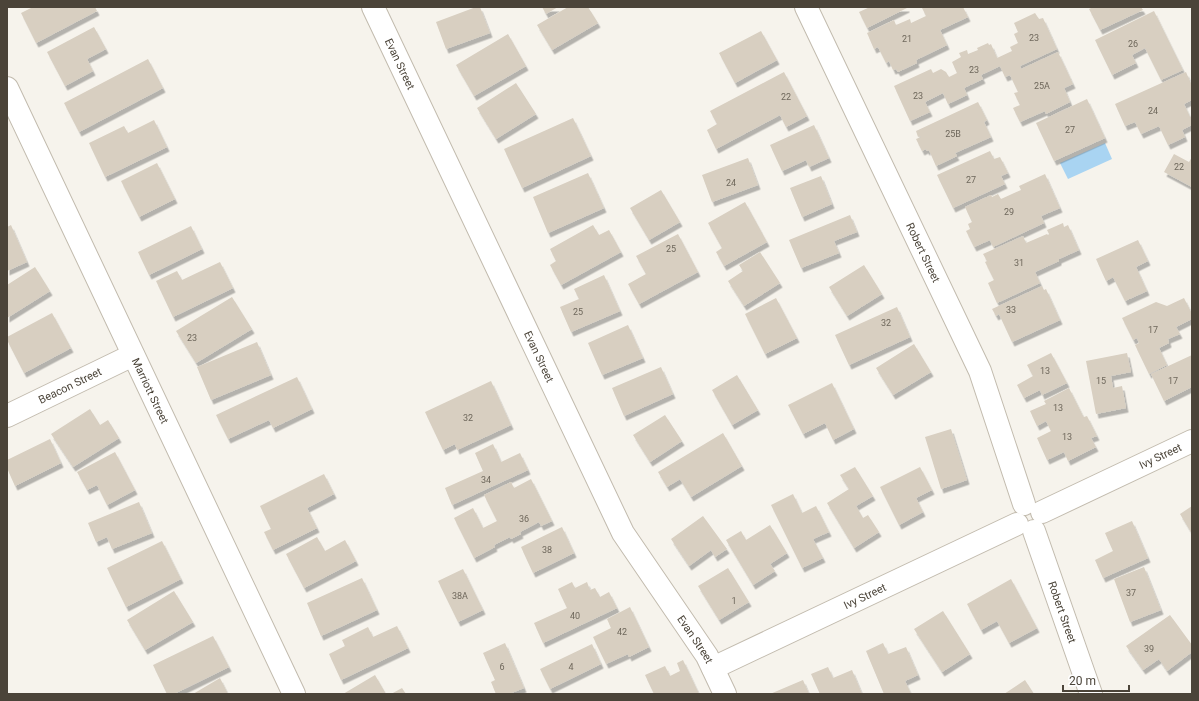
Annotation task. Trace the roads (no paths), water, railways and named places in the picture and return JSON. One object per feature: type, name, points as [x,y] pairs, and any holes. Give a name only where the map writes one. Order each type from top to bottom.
[{"type":"street","name":"Evan Street","points":[[373,7],[623,533],[707,656],[725,694]]},
{"type":"street","name":"Robert Street","points":[[806,7],[980,371],[1029,518],[1091,694]]},
{"type":"street","name":"Marriott Street","points":[[7,88],[294,694]]},
{"type":"street","name":"Beacon Street","points":[[7,416],[133,354]]},
{"type":"street","name":"Ivy Street","points":[[713,668],[1192,441]]},
{"type":"water","points":[[1105,143],[1112,159],[1068,179],[1060,163]]}]
